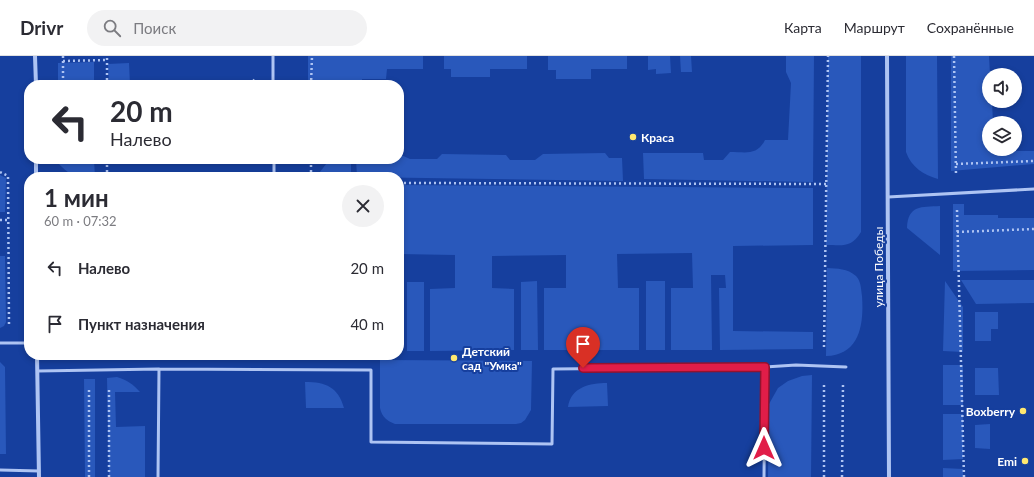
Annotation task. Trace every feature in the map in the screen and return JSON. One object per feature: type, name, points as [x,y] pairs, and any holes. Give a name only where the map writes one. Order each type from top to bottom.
[{"type":"street","points":[[35,56],[36,80]]},
{"type":"street","name":"улица Победы","points":[[887,56],[889,477]]},
{"type":"street","points":[[37,360],[39,477]]},
{"type":"lane","points":[[273,56],[273,80]]},
{"type":"lane","points":[[888,197],[1034,189]]},
{"type":"lane","points":[[0,343],[24,343]]},
{"type":"lane","points":[[38,371],[109,369],[371,370],[371,442],[552,444],[553,369],[765,367],[796,365],[845,367]]},
{"type":"lane","points":[[764,477],[765,367]]},
{"type":"lane","points":[[158,477],[159,369]]},
{"type":"lane","points":[[0,470],[39,471]]},
{"type":"path","points":[[63,56],[63,80]]},
{"type":"path","points":[[107,56],[107,80]]},
{"type":"path","points":[[312,56],[312,80]]},
{"type":"path","points":[[824,477],[828,56]]},
{"type":"path","points":[[954,56],[956,193],[964,477]]},
{"type":"path","points":[[63,61],[107,60]]},
{"type":"path","points":[[956,164],[1034,161]]},
{"type":"path","points":[[0,172],[8,176],[9,328]]},
{"type":"path","points":[[404,183],[826,184]]},
{"type":"path","points":[[0,220],[8,220]]},
{"type":"path","points":[[957,232],[1034,229]]},
{"type":"path","points":[[842,477],[845,367]]},
{"type":"path","points":[[109,369],[109,477]]},
{"type":"path","points":[[82,370],[89,380],[89,477]]},
{"type":"shaded area","points":[[308,56],[423,56],[423,69],[387,69],[386,79],[308,80]]},
{"type":"shaded area","points":[[444,56],[527,56],[527,69],[490,69],[490,77],[451,77],[451,69],[444,69]]},
{"type":"shaded area","points":[[548,56],[627,56],[627,69],[591,69],[591,79],[556,79],[556,70],[548,70]]},
{"type":"shaded area","points":[[648,56],[670,56],[671,73],[656,74],[656,69],[648,70]]},
{"type":"shaded area","points":[[680,56],[691,56],[692,72],[681,72]]},
{"type":"shaded area","points":[[786,56],[814,56],[813,182],[644,179],[643,153],[703,153],[704,160],[723,160],[730,152],[755,151],[765,140],[788,140],[791,83],[786,72]]},
{"type":"shaded area","points":[[828,56],[861,56],[861,232],[854,241],[842,245],[826,245]]},
{"type":"shaded area","points":[[906,56],[937,56],[938,179],[919,170],[911,162],[906,152]]},
{"type":"shaded area","points":[[951,56],[989,56],[990,68],[982,68],[982,108],[992,108],[993,116],[982,116],[982,156],[1022,156],[1022,151],[1034,151],[1034,164],[951,171]]},
{"type":"shaded area","points":[[94,62],[94,80],[58,80],[58,63]]},
{"type":"shaded area","points":[[129,63],[130,80],[109,80],[108,64]]},
{"type":"shaded area","points":[[605,153],[609,158],[622,158],[623,181],[404,178],[404,172],[357,172],[356,164],[404,164],[404,156],[410,159],[437,159],[442,154],[506,155],[510,160],[535,160],[543,154]]},
{"type":"shaded area","points":[[59,164],[94,164],[95,172],[67,171]]},
{"type":"shaded area","points":[[326,164],[351,164],[351,172],[320,172]]},
{"type":"shaded area","points":[[0,175],[6,178],[5,212],[0,212]]},
{"type":"shaded area","points":[[404,185],[813,188],[813,245],[733,246],[733,331],[813,332],[813,349],[720,350],[719,288],[726,288],[725,275],[711,275],[712,350],[671,350],[671,288],[693,288],[692,253],[617,254],[618,288],[639,288],[639,350],[544,350],[544,288],[566,288],[566,255],[492,256],[492,288],[514,289],[514,350],[430,351],[430,289],[455,288],[455,255],[404,254]]},
{"type":"shaded area","points":[[953,204],[964,204],[964,215],[998,215],[998,218],[1034,218],[1034,270],[953,271]]},
{"type":"shaded area","points":[[940,206],[940,255],[907,228],[908,220],[913,211],[921,207]]},
{"type":"shaded area","points":[[0,256],[5,256],[6,322],[4,326],[0,328]]},
{"type":"shaded area","points":[[827,268],[846,270],[853,273],[859,280],[862,296],[862,317],[858,336],[853,344],[846,350],[837,354],[826,356]]},
{"type":"shaded area","points":[[961,280],[1034,280],[1034,303],[976,304]]},
{"type":"shaded area","points":[[537,281],[538,350],[521,350],[521,282]]},
{"type":"shaded area","points":[[646,281],[665,281],[665,350],[646,350]]},
{"type":"shaded area","points":[[945,281],[963,307],[963,352],[943,351]]},
{"type":"shaded area","points":[[407,282],[424,282],[424,351],[407,351]]},
{"type":"shaded area","points":[[975,312],[998,312],[998,329],[991,329],[991,341],[975,341]]},
{"type":"shaded area","points":[[380,360],[532,361],[531,410],[525,420],[516,424],[395,424],[385,418],[380,408]]},
{"type":"shaded area","points":[[0,362],[5,367],[6,454],[0,454]]},
{"type":"shaded area","points":[[943,365],[963,365],[963,405],[943,405]]},
{"type":"shaded area","points":[[975,368],[998,368],[999,395],[975,395]]},
{"type":"shaded area","points":[[812,375],[811,477],[768,477],[769,404],[778,388],[788,381],[802,376]]},
{"type":"shaded area","points":[[117,377],[124,379],[140,392],[115,392],[116,427],[145,426],[145,477],[109,477],[107,378]]},
{"type":"shaded area","points":[[84,379],[95,379],[95,477],[85,477]]},
{"type":"shaded area","points":[[305,382],[319,383],[330,387],[338,395],[344,408],[306,408]]},
{"type":"shaded area","points":[[607,383],[608,406],[568,407],[570,400],[577,391],[588,385]]},
{"type":"shaded area","points":[[943,414],[963,414],[963,459],[943,460]]},
{"type":"shaded area","points":[[990,424],[990,449],[975,448],[975,425]]},
{"type":"shaded area","points":[[943,468],[963,469],[963,477],[943,477]]},
{"type":"place","name":"Краса","points":[[633,137]]},
{"type":"place","name":"Детский сад \"Умка\"","points":[[454,358]]},
{"type":"place","name":"Boxberry","points":[[1023,411]]},
{"type":"place","name":"Emi","points":[[1025,461]]},
{"type":"route","points":[[583,368],[765,367],[764,448]]}]
